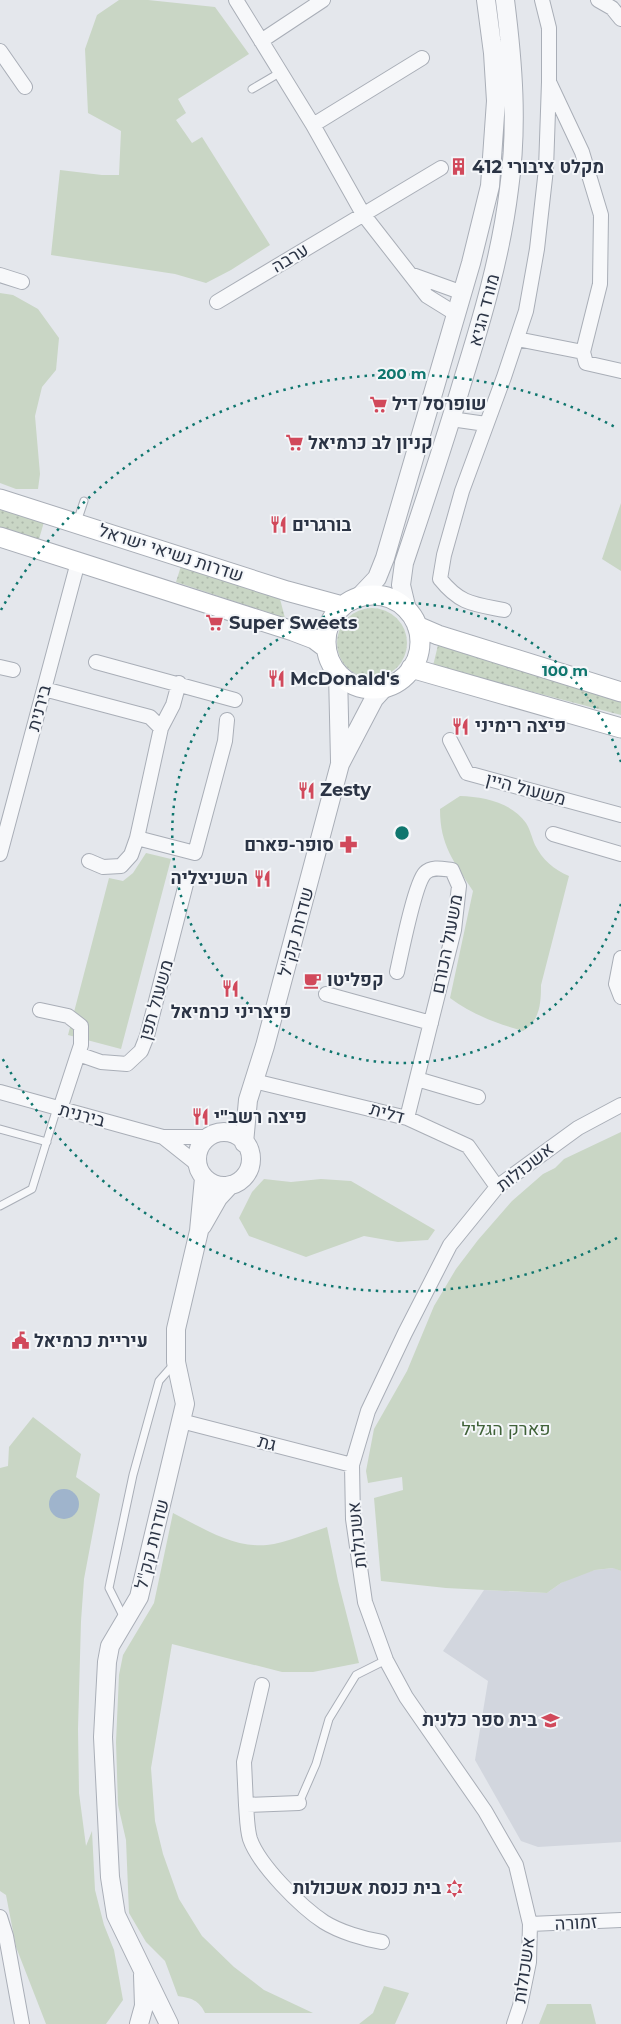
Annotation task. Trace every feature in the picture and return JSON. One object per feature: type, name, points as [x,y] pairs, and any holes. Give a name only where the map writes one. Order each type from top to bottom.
[{"type":"main road","name":"שדרות נשיאי ישראל","points":[[0,498],[287,591],[342,606]]},
{"type":"main road","name":"שדרות נשיאי ישראל","points":[[0,537],[293,631],[314,639],[326,648]]},
{"type":"main road","points":[[360,596],[386,597],[400,603],[417,626],[419,648],[412,668],[395,683],[384,687],[363,688],[349,682],[338,673],[330,661],[326,648],[328,625],[334,614],[342,606],[360,596]]},
{"type":"main road","points":[[417,626],[438,635],[621,692]]},
{"type":"main road","points":[[412,668],[621,728]]},
{"type":"street","points":[[236,0],[313,125],[363,214],[407,273],[427,296],[456,314],[483,317]]},
{"type":"street","points":[[261,41],[324,0]]},
{"type":"street","name":"מורד הגיא","points":[[360,596],[377,578],[385,558],[463,293],[490,186],[496,102],[493,53],[486,0]]},
{"type":"street","name":"מורד הגיא","points":[[407,610],[401,585],[404,563],[483,317],[495,268],[509,189],[514,102],[512,62],[505,0]]},
{"type":"street","points":[[504,610],[472,604],[452,594],[440,579],[444,554],[462,491],[526,311],[537,249],[546,169],[549,82],[549,28],[542,0]]},
{"type":"street","points":[[598,0],[612,8],[621,19]]},
{"type":"street","points":[[0,51],[25,87]]},
{"type":"street","points":[[313,125],[422,58]]},
{"type":"street","points":[[549,82],[582,152],[601,215],[600,284],[583,352],[586,363],[621,371]]},
{"type":"street","name":"ערבה","points":[[217,302],[441,168]]},
{"type":"street","points":[[407,273],[463,293],[483,317]]},
{"type":"street","points":[[0,275],[22,282]]},
{"type":"street","points":[[517,339],[583,352]]},
{"type":"street","points":[[451,419],[486,424]]},
{"type":"street","name":"בירנית","points":[[0,854],[78,562]]},
{"type":"street","points":[[96,662],[235,700]]},
{"type":"street","points":[[338,673],[340,764]]},
{"type":"street","points":[[89,861],[104,867],[121,866],[131,855],[137,838],[161,728],[173,705],[179,684]]},
{"type":"street","points":[[340,764],[374,699],[384,687]]},
{"type":"street","points":[[44,689],[150,717],[161,728]]},
{"type":"street","points":[[137,838],[195,854],[225,742],[227,720]]},
{"type":"street","name":"משעול היין","points":[[450,740],[467,772],[621,814]]},
{"type":"street","name":"שדרות קק\"ל","points":[[248,1100],[268,1037],[340,764]]},
{"type":"street","name":"משעול היין","points":[[553,834],[621,854]]},
{"type":"street","name":"משעול הכורם","points":[[397,972],[418,886],[426,872],[435,868],[452,870],[459,886],[454,930],[407,1118]]},
{"type":"street","name":"משעול תפן","points":[[78,1054],[101,1062],[127,1064],[141,1051],[147,1036],[187,880]]},
{"type":"street","points":[[621,958],[616,984],[621,997]]},
{"type":"street","points":[[326,994],[431,1023]]},
{"type":"street","points":[[40,1010],[68,1016],[81,1026],[81,1045],[58,1108]]},
{"type":"street","points":[[417,1079],[478,1097]]},
{"type":"street","name":"דלית","points":[[254,1081],[407,1118],[468,1146],[497,1187]]},
{"type":"street","name":"בירנית","points":[[0,1092],[163,1137],[213,1135]]},
{"type":"street","points":[[199,1231],[201,1171],[198,1150],[202,1144],[232,1120],[248,1100]]},
{"type":"street","points":[[244,1143],[248,1100]]},
{"type":"street","name":"אשכולות","points":[[514,2024],[520,2006],[528,1962],[530,1924],[516,1866],[485,1811],[406,1697],[386,1660],[365,1602],[353,1519],[352,1465],[368,1411],[450,1245],[497,1187],[578,1128],[621,1105]]},
{"type":"street","points":[[201,1171],[213,1184],[230,1185],[238,1182],[248,1170],[250,1154],[244,1143],[237,1136],[231,1133],[213,1135]]},
{"type":"street","name":"בירנית","points":[[163,1137],[201,1171]]},
{"type":"street","points":[[199,1231],[218,1198],[230,1185]]},
{"type":"street","name":"שדרות קק\"ל","points":[[169,2024],[116,1915],[110,1877],[103,1737],[107,1662],[110,1646],[139,1597],[182,1421],[185,1404],[176,1362],[176,1329],[199,1231]]},
{"type":"street","name":"גת","points":[[182,1421],[352,1465]]},
{"type":"street","points":[[262,1685],[244,1762],[250,1839],[263,1862],[281,1884],[324,1922],[382,1942]]},
{"type":"street","points":[[246,1805],[299,1803]]},
{"type":"street","points":[[0,1917],[6,1936],[22,2024]]},
{"type":"street","name":"זמורה","points":[[530,1924],[621,1920]]},
{"type":"street","points":[[139,2024],[144,2006],[143,1969]]},
{"type":"lane","points":[[252,89],[281,72]]},
{"type":"lane","points":[[77,522],[84,501]]},
{"type":"lane","points":[[0,1206],[32,1190],[58,1108]]},
{"type":"lane","points":[[0,1129],[47,1142]]},
{"type":"lane","points":[[125,1620],[109,1588],[133,1475],[159,1380],[176,1362]]},
{"type":"lane","points":[[299,1803],[316,1764],[329,1719],[356,1675],[386,1660]]},
{"type":"shaded area","name":"בית ספר כלנית","points":[[614,1568],[621,1571],[621,1842],[538,1847],[521,1841],[475,1760],[488,1681],[443,1651],[484,1590],[547,1593],[561,1583],[578,1575],[595,1570]]},
{"type":"green space","points":[[119,0],[148,0],[215,7],[249,54],[178,99],[186,113],[176,120],[192,143],[202,137],[270,245],[231,270],[206,283],[175,274],[51,255],[60,170],[119,175],[121,131],[88,113],[85,49],[97,15]]},
{"type":"green space","points":[[0,293],[13,295],[38,309],[59,338],[56,370],[42,387],[35,416],[40,474],[38,489],[16,489],[0,483]]},
{"type":"green space","points":[[621,503],[621,571],[602,559]]},
{"type":"green space","points":[[0,509],[44,522],[39,539],[0,527]]},
{"type":"green space","points":[[181,566],[280,599],[285,618],[176,582]]},
{"type":"green space","points":[[372,608],[391,614],[401,624],[407,643],[401,662],[391,672],[372,678],[353,672],[343,662],[337,643],[343,624],[353,614]]},
{"type":"green space","points":[[438,645],[621,702],[621,715],[433,666]]},
{"type":"green space","points":[[460,796],[487,799],[513,810],[526,823],[535,845],[545,859],[558,871],[569,876],[541,985],[538,1011],[533,1022],[523,1031],[485,1018],[450,998],[473,891],[449,853],[442,833],[440,809]]},
{"type":"green space","points":[[146,853],[171,859],[121,1049],[68,1035],[109,878],[123,881],[133,873]]},
{"type":"green space","name":"פארק הגליל","points":[[621,1132],[621,1571],[613,1568],[595,1570],[561,1583],[547,1593],[446,1588],[381,1581],[374,1498],[403,1490],[402,1477],[368,1483],[366,1471],[374,1429],[407,1371],[434,1306],[456,1269],[512,1201],[543,1174],[555,1168],[564,1159]]},
{"type":"green space","points":[[264,1179],[291,1182],[321,1179],[351,1181],[435,1230],[428,1240],[398,1242],[364,1236],[306,1257],[249,1236],[239,1218],[252,1192]]},
{"type":"green space","points":[[33,1417],[81,1454],[76,1477],[100,1494],[84,1579],[78,1729],[79,1793],[86,1846],[92,1831],[95,1890],[104,1925],[114,1950],[123,2000],[106,2024],[46,2024],[16,1947],[6,1895],[0,1891],[0,1468],[8,1466],[9,1447]]},
{"type":"green space","points":[[173,1513],[218,1536],[254,1545],[281,1542],[327,1527],[338,1581],[359,1663],[313,1672],[282,1672],[172,1644],[151,1768],[155,1821],[163,1854],[179,1899],[202,1936],[234,1967],[264,1990],[313,2013],[205,2013],[194,2000],[178,1996],[165,1961],[146,1942],[129,1913],[126,1840],[118,1805],[116,1742],[119,1675],[123,1655],[154,1603]]},
{"type":"green space","points":[[384,1986],[409,1993],[395,2024],[359,2024],[373,2013]]},
{"type":"green space","points":[[547,2004],[591,2004],[596,2024],[539,2024]]},
{"type":"water","points":[[64,1489],[75,1493],[79,1504],[75,1515],[64,1519],[53,1515],[49,1504],[53,1493]]},
{"type":"place","name":"מקלט ציבורי 412","points":[[458,167]]},
{"type":"place","name":"שופרסל דיל","points":[[378,404]]},
{"type":"place","name":"קניון לב כרמיאל","points":[[294,443]]},
{"type":"place","name":"בורגרים","points":[[278,525]]},
{"type":"place","name":"Super Sweets","points":[[215,623]]},
{"type":"place","name":"McDonald's","points":[[276,679]]},
{"type":"place","name":"פיצה רימיני","points":[[461,726]]},
{"type":"place","name":"Zesty","points":[[306,790]]},
{"type":"place","name":"סופר-פארם","points":[[348,845]]},
{"type":"place","name":"השניצליה","points":[[262,878]]},
{"type":"place","name":"קפליטו","points":[[313,980]]},
{"type":"place","name":"פיצריני כרמיאל","points":[[231,989]]},
{"type":"place","name":"פיצה רשב\"י","points":[[200,1117]]},
{"type":"place","name":"עיריית כרמיאל","points":[[20,1341]]},
{"type":"place","name":"בית ספר כלנית","points":[[551,1720]]},
{"type":"place","name":"בית כנסת אשכולות","points":[[455,1888]]}]
